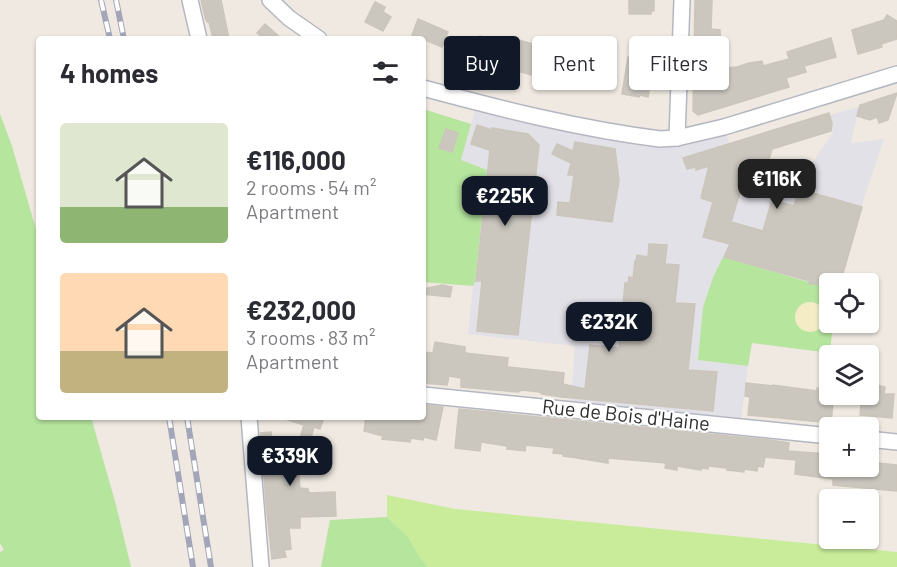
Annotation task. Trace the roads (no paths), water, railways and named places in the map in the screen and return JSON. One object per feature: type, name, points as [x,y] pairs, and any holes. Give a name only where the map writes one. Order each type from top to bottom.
[{"type":"street","points":[[190,0],[198,36]]},
{"type":"street","points":[[270,0],[289,18],[314,36]]},
{"type":"street","points":[[677,138],[682,0]]},
{"type":"street","points":[[426,88],[485,105],[548,119],[660,139],[677,138],[724,127],[897,74]]},
{"type":"street","name":"Rue de Bois d'Haine","points":[[426,395],[819,434]]},
{"type":"street","points":[[249,420],[261,567]]},
{"type":"street","points":[[879,441],[897,442]]},
{"type":"railway","points":[[101,0],[109,36]]},
{"type":"railway","points":[[116,0],[123,36]]},
{"type":"railway","points":[[169,420],[193,567]]},
{"type":"railway","points":[[187,420],[211,567]]}]
